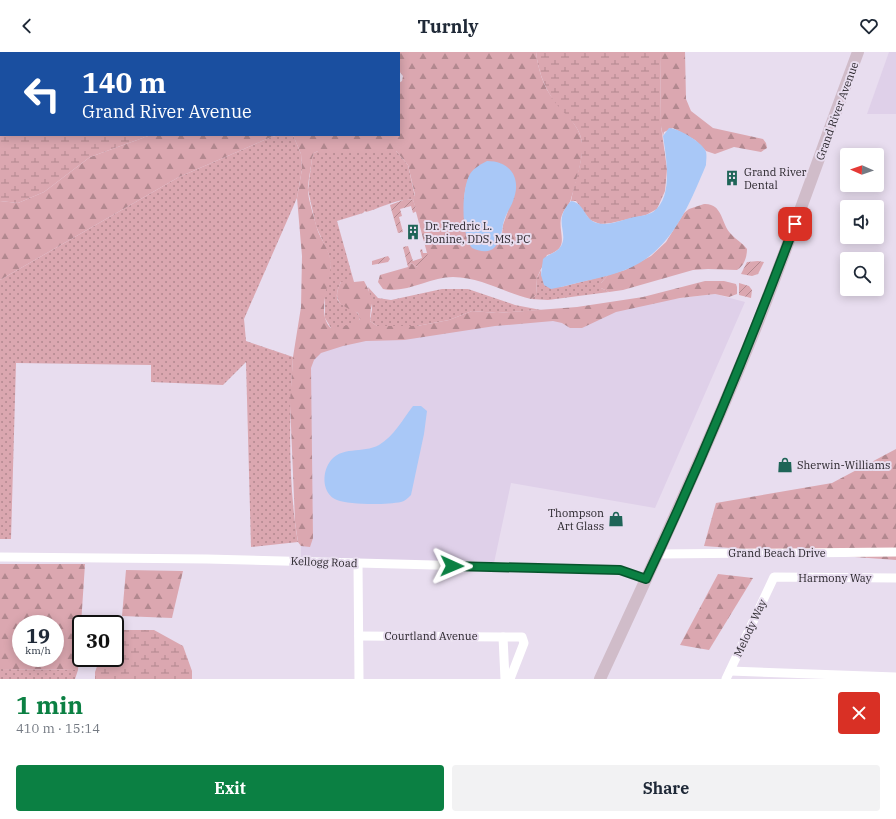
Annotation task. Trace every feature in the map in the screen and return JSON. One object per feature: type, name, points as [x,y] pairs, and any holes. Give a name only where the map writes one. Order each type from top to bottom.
[{"type":"main road","name":"Grand River Avenue","points":[[600,679],[658,554],[758,322],[858,52]]},
{"type":"street","name":"Grand Beach Drive","points":[[658,554],[896,552]]},
{"type":"street","name":"Kellogg Road","points":[[0,556],[620,570],[646,579]]},
{"type":"street","points":[[358,563],[359,679]]},
{"type":"street","name":"Harmony Way","points":[[774,577],[896,578]]},
{"type":"street","name":"Melody Way","points":[[728,675],[774,577]]},
{"type":"street","name":"Courtland Avenue","points":[[359,636],[522,637],[524,643],[510,679]]},
{"type":"street","points":[[502,636],[505,679]]},
{"type":"street","points":[[728,675],[896,677]]},
{"type":"shaded area","points":[[889,52],[896,52],[896,114],[867,114]]},
{"type":"shaded area","points":[[715,294],[745,302],[655,508],[511,483],[494,563],[301,558],[299,344]]},
{"type":"green space","points":[[400,52],[536,52],[540,71],[550,95],[575,125],[581,137],[582,143],[575,187],[570,201],[561,218],[561,244],[559,249],[547,255],[537,278],[536,295],[531,299],[483,282],[453,277],[400,289],[383,289],[378,282],[380,275],[408,267],[411,263],[417,267],[427,253],[413,200],[415,195],[408,165],[396,151],[318,151],[314,153],[312,158],[308,182],[308,195],[318,230],[329,255],[331,265],[324,307],[327,322],[331,328],[351,325],[360,319],[358,313],[339,302],[337,294],[338,288],[341,282],[348,280],[354,282],[364,281],[371,297],[370,321],[377,326],[417,326],[449,320],[472,311],[497,313],[577,307],[643,297],[705,281],[724,281],[736,284],[737,294],[729,297],[715,294],[680,298],[616,312],[582,328],[570,328],[562,323],[553,321],[495,326],[404,340],[366,341],[321,353],[314,360],[311,368],[313,538],[310,547],[301,546],[298,542],[295,522],[290,402],[293,357],[301,307],[302,256],[297,198],[302,169],[301,154],[293,136],[400,136],[400,82],[402,81],[403,76],[400,72]],"holes":[[[475,169],[508,211],[503,225],[502,234],[464,231],[465,191],[470,176]]]},
{"type":"green space","points":[[536,52],[660,52],[661,126],[667,169],[665,191],[657,209],[646,215],[600,224],[590,220],[576,201],[571,201],[580,165],[582,151],[581,137],[578,130],[549,93],[541,76]]},
{"type":"green space","points":[[660,52],[685,52],[686,99],[691,111],[713,128],[763,139],[767,148],[761,152],[734,147],[715,154],[706,151],[695,140],[673,128],[664,132],[663,136],[661,126]]},
{"type":"green space","points":[[0,136],[148,136],[90,157],[44,192],[18,203],[0,201]]},
{"type":"green space","points":[[148,136],[276,136],[179,177],[0,280],[0,201],[18,203],[44,192],[90,157]]},
{"type":"green space","points":[[276,136],[293,136],[301,154],[302,169],[297,198],[244,319],[246,341],[293,357],[290,450],[292,497],[298,542],[251,547],[246,362],[223,385],[151,382],[151,365],[16,363],[11,539],[0,539],[0,280],[179,177]]},
{"type":"green space","points":[[318,151],[396,151],[408,165],[415,197],[413,200],[402,200],[337,221],[354,282],[341,282],[337,292],[337,298],[343,305],[357,313],[360,318],[351,326],[331,328],[325,318],[325,292],[331,265],[329,255],[316,226],[308,190],[314,153]]},
{"type":"green space","points":[[406,199],[413,200],[417,211],[413,213],[411,206],[400,209],[402,216],[399,217],[403,232],[398,233],[390,205]]},
{"type":"green space","points":[[704,204],[715,207],[718,210],[728,230],[747,249],[745,261],[742,266],[737,270],[693,270],[623,290],[609,292],[601,288],[601,283],[608,275],[625,270],[651,256],[666,242],[684,213],[689,209]]},
{"type":"green space","points":[[408,246],[413,261],[422,258],[420,250],[422,249],[423,253],[427,253],[428,256],[425,262],[417,267],[411,263],[408,267],[403,247]]},
{"type":"green space","points":[[388,256],[390,259],[388,262],[372,265],[372,261]]},
{"type":"green space","points":[[747,262],[764,262],[758,274],[752,276],[741,274]]},
{"type":"green space","points":[[541,270],[541,275],[561,287],[608,275],[601,283],[601,288],[609,292],[548,300],[531,299],[536,295],[537,278]]},
{"type":"green space","points":[[739,283],[749,286],[752,290],[751,298],[739,295]]},
{"type":"green space","points":[[368,287],[378,298],[391,300],[442,289],[468,289],[515,305],[541,310],[497,313],[472,311],[449,320],[417,326],[377,326],[370,321],[372,309]]},
{"type":"green space","points":[[896,449],[896,560],[704,546],[716,503],[832,483]]},
{"type":"green space","points":[[0,564],[85,564],[82,615],[72,615],[72,667],[78,667],[78,670],[0,669]]},
{"type":"green space","points":[[126,570],[183,571],[172,618],[122,615]]},
{"type":"green space","points":[[718,574],[753,578],[709,650],[680,645]]},
{"type":"green space","points":[[124,630],[154,630],[183,646],[192,671],[192,679],[95,679],[97,667],[124,667]]},
{"type":"green space","points":[[0,669],[78,670],[75,679],[0,679]]},
{"type":"water","points":[[669,128],[678,130],[701,144],[706,152],[706,165],[685,212],[666,240],[641,262],[617,273],[551,289],[544,285],[541,275],[543,259],[561,246],[563,241],[563,214],[565,208],[571,201],[576,202],[582,208],[589,219],[601,224],[614,223],[648,214],[660,206],[664,197],[667,176],[663,136]]},
{"type":"water","points":[[487,161],[502,164],[508,168],[515,179],[516,185],[512,203],[504,222],[498,244],[490,251],[484,251],[472,248],[468,242],[464,223],[464,201],[467,181],[470,174]]},
{"type":"water","points":[[413,406],[421,406],[427,411],[424,434],[411,495],[401,502],[378,504],[343,502],[332,497],[326,489],[324,478],[329,463],[334,457],[345,452],[373,448],[379,445],[394,432]]},
{"type":"place","name":"Grand River Dental","points":[[732,178]]},
{"type":"place","name":"Dr. Fredric L. Bonine, DDS, MS, PC","points":[[413,232]]},
{"type":"place","name":"Sherwin-Williams","points":[[785,465]]},
{"type":"place","name":"Thompson Art Glass","points":[[616,519]]},
{"type":"route","points":[[452,566],[620,570],[646,579],[749,343],[795,224]]}]
